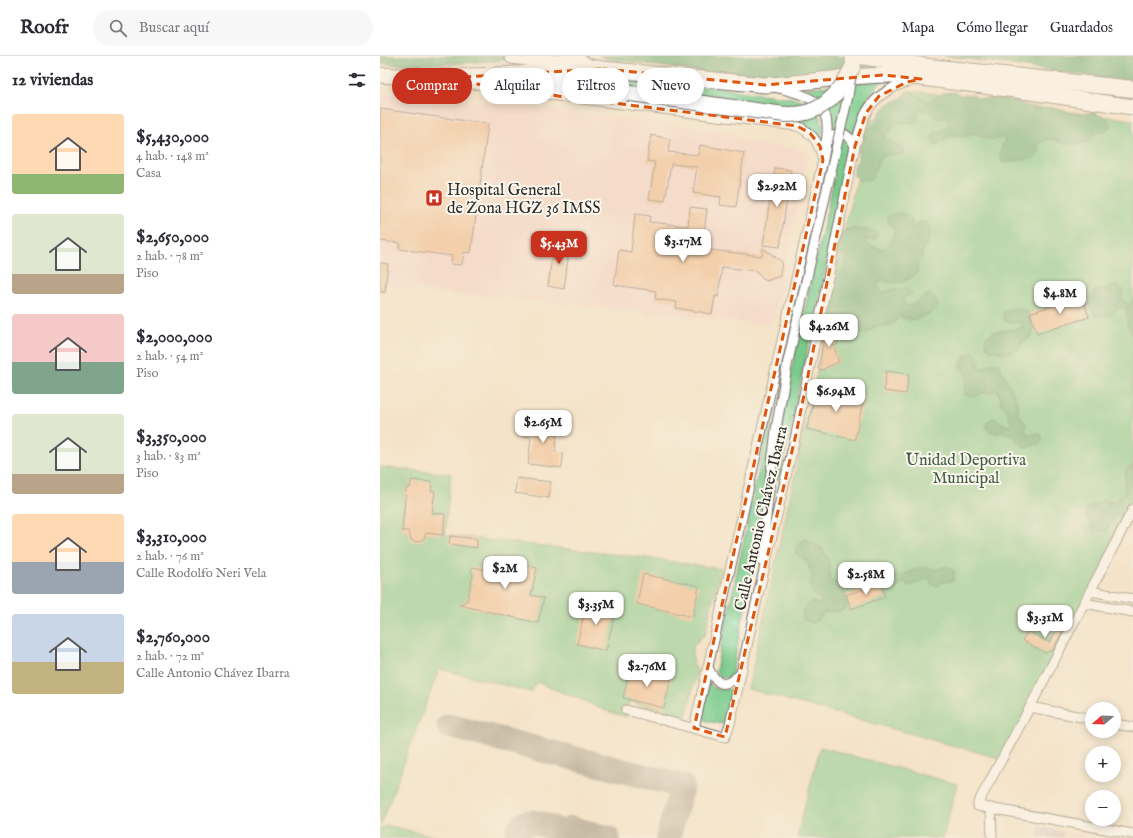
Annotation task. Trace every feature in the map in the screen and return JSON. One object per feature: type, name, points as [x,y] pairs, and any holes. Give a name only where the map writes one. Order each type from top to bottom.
[{"type":"highway","points":[[568,56],[596,68]]},
{"type":"highway","points":[[856,60],[1133,89]]},
{"type":"main road","points":[[512,56],[596,68]]},
{"type":"main road","points":[[472,78],[627,93],[781,114],[802,114],[819,108],[833,97],[846,79],[856,60]]},
{"type":"main road","points":[[472,76],[562,70]]},
{"type":"main road","points":[[629,71],[765,85],[792,84],[840,78],[898,75],[1133,107]]},
{"type":"main road","points":[[984,73],[1024,91]]},
{"type":"main road","points":[[380,74],[392,76]]},
{"type":"street","points":[[756,604],[776,429],[788,361],[856,60]]},
{"type":"street","name":"Calle Antonio Chávez Ibarra","points":[[765,85],[793,91],[807,96],[815,101],[822,109],[825,116],[827,125],[826,142],[694,728],[725,737],[730,724],[740,674],[796,434],[855,146],[866,113],[879,96],[888,90],[907,82],[921,79]]},
{"type":"street","points":[[472,84],[797,126],[804,129],[815,138],[820,146],[823,160]]},
{"type":"street","points":[[826,142],[832,136],[843,133],[851,139],[855,146]]},
{"type":"street","points":[[1132,513],[978,806],[1133,834]]},
{"type":"street","points":[[1090,591],[1133,599]]},
{"type":"street","points":[[1084,603],[1133,612]]},
{"type":"street","points":[[708,668],[719,683],[725,684],[732,682],[740,674]]},
{"type":"street","points":[[1030,707],[1085,718]]},
{"type":"street","points":[[626,710],[694,728]]},
{"type":"street","points":[[1121,725],[1133,727]]},
{"type":"street","points":[[991,808],[992,838]]},
{"type":"highlighted area","points":[[603,69],[765,85],[883,75],[921,79],[907,82],[879,96],[866,113],[855,146],[796,434],[725,737],[694,728],[823,160],[820,146],[810,133],[797,126],[558,96],[506,87],[396,76],[464,77]]},
{"type":"shaded area","points":[[380,93],[392,96],[392,104],[472,104],[472,100],[480,101],[480,104],[505,104],[733,131],[742,141],[809,151],[772,325],[476,295],[470,297],[380,285]]},
{"type":"shaded area","points":[[1039,826],[1064,832],[1063,838],[1037,838]]},
{"type":"shaded area","points":[[1070,833],[1085,835],[1084,838],[1069,838]]},
{"type":"green space","points":[[380,56],[503,56],[522,59],[453,64],[394,65],[380,63]]},
{"type":"green space","points":[[599,56],[835,56],[884,62],[884,67],[772,79],[704,72],[704,68],[672,68],[608,59]]},
{"type":"green space","points":[[947,56],[1133,56],[1133,82]]},
{"type":"green space","points":[[554,73],[562,73],[562,82],[554,81]]},
{"type":"green space","points":[[629,76],[637,77],[637,95],[629,93]]},
{"type":"green space","points":[[884,80],[868,97],[855,134],[845,129],[833,130],[831,114],[823,101],[815,95],[800,89]]},
{"type":"green space","points":[[704,86],[798,99],[809,105],[818,113],[822,124],[821,137],[808,125],[800,122],[693,104],[704,104]]},
{"type":"green space","points":[[911,90],[921,98],[930,102],[943,93],[954,92],[961,95],[973,95],[977,98],[996,98],[1019,102],[1035,109],[1051,107],[1069,113],[1082,115],[1094,112],[1107,119],[1111,126],[1104,132],[1096,132],[1090,140],[1082,144],[1060,143],[1052,139],[1042,141],[1038,144],[1039,151],[1034,158],[1003,163],[1001,152],[1005,141],[1002,137],[998,139],[991,139],[984,138],[973,133],[966,137],[950,136],[936,145],[931,140],[933,134],[948,128],[950,124],[948,118],[937,118],[929,111],[920,110],[916,121],[907,123],[897,122],[884,139],[903,147],[903,154],[884,155],[879,160],[871,180],[859,181],[854,176],[854,165],[858,160],[858,146],[862,137],[870,127],[875,125],[880,119],[880,112],[888,104],[902,98],[906,92]]},
{"type":"green space","name":"Unidad Deportiva Municipal","points":[[913,91],[1133,120],[1133,508],[1002,759],[748,689],[816,377],[846,224],[869,123]]},
{"type":"green space","points":[[842,139],[850,143],[851,152],[779,480],[773,478],[788,386],[835,175],[830,166]]},
{"type":"green space","points":[[901,213],[908,216],[912,220],[911,229],[920,222],[925,222],[931,228],[927,244],[923,249],[922,258],[917,263],[918,271],[915,275],[903,282],[894,283],[884,280],[878,282],[878,287],[882,293],[897,288],[900,291],[906,288],[912,294],[903,298],[905,306],[912,305],[929,294],[936,299],[938,306],[933,312],[920,318],[911,319],[899,317],[892,324],[886,326],[876,326],[865,334],[855,332],[836,334],[827,330],[823,323],[828,291],[835,276],[844,269],[848,256],[837,253],[838,235],[851,229],[875,231],[877,234],[875,239],[865,240],[865,244],[881,249],[887,247],[895,231],[889,224],[887,216]]},
{"type":"green space","points":[[1118,285],[1123,290],[1121,300],[1130,305],[1133,300],[1133,336],[1128,327],[1126,308],[1119,307],[1110,315],[1095,316],[1089,308],[1090,298],[1093,293]]},
{"type":"green space","points":[[1011,309],[1020,309],[1029,313],[1033,332],[1029,339],[1023,341],[1019,349],[1007,353],[987,348],[985,338],[994,332],[1022,328],[1021,322],[1012,323],[1004,320],[1003,313]]},
{"type":"green space","points":[[974,353],[979,360],[979,367],[984,368],[992,363],[999,363],[1018,404],[1018,414],[1026,424],[1025,430],[1028,435],[1040,433],[1042,438],[1041,442],[1026,448],[1021,445],[1012,435],[1006,433],[996,433],[986,428],[987,422],[993,418],[1012,426],[1007,410],[1001,403],[1001,399],[996,388],[992,393],[986,392],[976,396],[965,395],[967,376],[960,365],[966,355]]},
{"type":"green space","points":[[777,385],[779,386],[754,562],[732,673],[730,677],[722,678],[717,674],[716,670]]},
{"type":"green space","points":[[1133,464],[1133,501],[1128,510],[1121,516],[1115,516],[1107,531],[1094,531],[1086,514],[1089,507],[1102,501],[1115,502],[1125,491],[1125,471]]},
{"type":"green space","points":[[380,467],[451,474],[445,535],[640,557],[722,569],[715,589],[705,635],[694,644],[692,657],[694,660],[693,663],[697,670],[686,717],[629,701],[626,717],[606,711],[536,682],[532,692],[439,669],[380,824]]},
{"type":"green space","points":[[806,539],[822,548],[831,567],[829,579],[843,590],[847,603],[846,608],[841,611],[823,613],[820,618],[813,623],[803,619],[803,611],[807,604],[812,602],[820,605],[821,599],[813,595],[810,585],[812,577],[807,561],[796,554],[797,545]]},
{"type":"green space","points":[[948,566],[955,572],[953,581],[943,582],[938,586],[932,585],[930,578],[910,586],[903,582],[898,588],[890,591],[885,583],[886,578],[892,578],[923,568],[935,570]]},
{"type":"green space","points":[[709,683],[714,688],[720,690],[733,689],[726,721],[722,724],[706,721],[703,715]]},
{"type":"green space","points":[[820,747],[957,784],[943,838],[797,837]]},
{"type":"green space","points":[[386,825],[441,838],[380,838],[380,827],[384,828]]},
{"type":"building","name":"Hospital General de Zona HGZ 36 IMSS","points":[[380,109],[488,124],[471,253],[464,252],[462,265],[451,264],[452,256],[399,249],[400,243],[380,241]]},
{"type":"building","points":[[651,135],[670,139],[668,152],[698,155],[700,145],[744,153],[736,207],[720,205],[721,197],[693,193],[697,167],[671,164],[665,201],[649,199],[655,162],[647,161]]},
{"type":"building","points":[[775,168],[791,170],[780,247],[763,245]]},
{"type":"building","points":[[690,207],[707,209],[702,249],[762,256],[763,248],[782,262],[780,276],[766,281],[756,271],[722,267],[718,297],[715,296],[712,314],[676,308],[677,302],[655,299],[656,291],[614,285],[619,250],[631,252],[635,214],[650,216],[649,222],[688,226]]},
{"type":"building","points":[[554,241],[570,243],[564,289],[548,286]]},
{"type":"building","points":[[380,263],[388,264],[385,292],[380,292]]},
{"type":"building","points":[[1082,296],[1089,317],[1037,334],[1030,313]]},
{"type":"building","points":[[827,323],[834,324],[838,344],[834,346],[839,362],[825,368],[824,370],[818,369]]},
{"type":"building","points":[[886,371],[909,374],[906,394],[884,391]]},
{"type":"building","points":[[817,385],[864,396],[855,440],[807,429]]},
{"type":"building","points":[[524,421],[558,425],[555,452],[563,453],[562,468],[528,464],[531,437],[522,436]]},
{"type":"building","points":[[517,478],[551,482],[549,498],[515,493]]},
{"type":"building","points":[[411,480],[432,482],[431,491],[435,491],[432,513],[445,514],[443,535],[426,533],[424,539],[417,542],[411,540],[408,531],[402,531],[406,488],[410,488]]},
{"type":"building","points":[[450,536],[477,539],[477,548],[449,544]]},
{"type":"building","points":[[488,557],[537,568],[531,595],[544,598],[538,623],[459,605],[467,601],[473,575],[471,570],[473,567],[485,570]]},
{"type":"building","points":[[643,574],[699,586],[693,617],[637,604]]},
{"type":"building","points":[[881,583],[885,597],[851,609],[846,595]]},
{"type":"building","points":[[587,602],[616,609],[606,651],[577,644]]},
{"type":"building","points":[[1061,620],[1067,623],[1053,650],[1045,653],[1022,640],[1028,631],[1050,643]]},
{"type":"building","points":[[630,668],[671,678],[664,708],[623,698]]},
{"type":"taxiway","points":[[449,726],[682,786],[668,838]]},
{"type":"taxiway","points":[[518,832],[520,827],[524,824],[534,822],[555,829],[559,838]]},
{"type":"taxiway","points":[[571,828],[608,838]]},
{"type":"place","name":"Hospital General de Zona HGZ 36 IMSS","points":[[434,198]]}]
